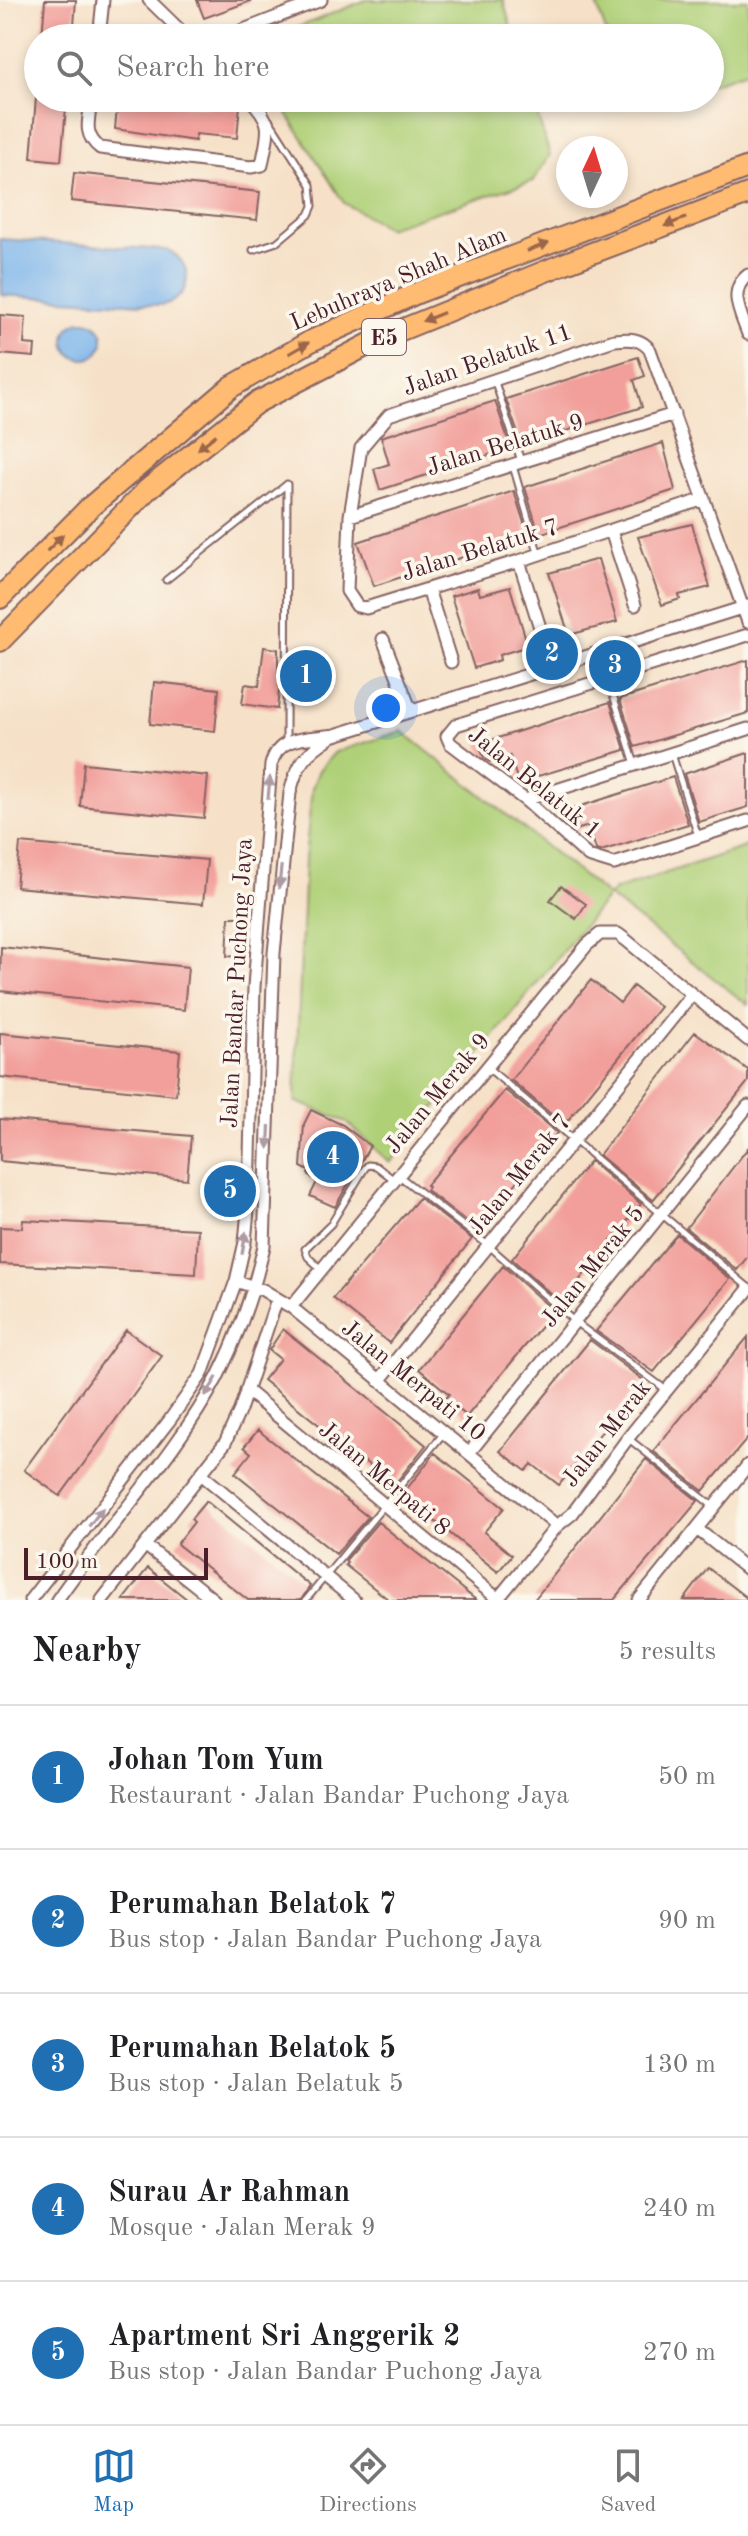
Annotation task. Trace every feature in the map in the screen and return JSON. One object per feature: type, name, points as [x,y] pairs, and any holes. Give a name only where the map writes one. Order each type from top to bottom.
[{"type":"highway","name":"Lebuhraya Shah Alam","points":[[0,598],[89,508],[231,387],[311,341],[417,293],[748,167]]},
{"type":"highway","name":"Lebuhraya Shah Alam","points":[[0,641],[148,489],[256,403],[379,339],[563,264],[748,194]]},
{"type":"street","points":[[100,24],[103,0]]},
{"type":"street","points":[[149,0],[174,24]]},
{"type":"street","points":[[259,24],[321,0]]},
{"type":"street","points":[[90,112],[90,140],[100,148],[251,167],[262,165],[268,128],[263,112]]},
{"type":"street","points":[[748,275],[741,280],[736,297],[748,334]]},
{"type":"street","name":"Jalan Belatuk 11","points":[[350,516],[361,448],[389,415],[614,340],[635,339],[650,350],[674,414]]},
{"type":"street","points":[[674,414],[748,622]]},
{"type":"street","name":"Jalan Belatuk 9","points":[[350,516],[674,414]]},
{"type":"street","name":"Jalan Belatuk 7","points":[[350,516],[347,591],[357,606],[366,608],[704,499]]},
{"type":"street","points":[[611,531],[635,605]]},
{"type":"street","points":[[519,561],[542,634]]},
{"type":"street","points":[[428,589],[451,662]]},
{"type":"street","name":"Jalan Bandar Puchong Jaya","points":[[30,1600],[202,1374],[236,1281],[245,1242],[249,1200],[254,987],[273,754],[286,742],[335,735],[745,607]]},
{"type":"street","points":[[607,678],[748,635]]},
{"type":"street","points":[[383,639],[411,711]]},
{"type":"street","name":"Jalan Belatuk 1","points":[[607,678],[456,725],[447,736],[450,743],[525,800],[588,856],[614,864],[748,821]]},
{"type":"street","points":[[525,800],[748,729]]},
{"type":"street","name":"Jalan Bandar Puchong Jaya","points":[[57,1600],[185,1429],[217,1377],[254,1287],[264,1246],[274,953],[290,793],[293,778],[309,751],[335,735]]},
{"type":"street","name":"Jalan Merak 9","points":[[291,1307],[587,945],[600,934],[618,934],[692,994]]},
{"type":"street","points":[[692,994],[748,1040]]},
{"type":"street","name":"Jalan Merak 7","points":[[379,1381],[692,994]]},
{"type":"street","name":"Jalan Merak 5","points":[[469,1453],[748,1106]]},
{"type":"street","name":"Jalan Merpati 10","points":[[236,1281],[291,1307],[557,1526]]},
{"type":"street","name":"Jalan Merak","points":[[497,1600],[557,1526],[572,1514],[628,1438],[746,1295]]},
{"type":"street","points":[[102,1600],[225,1443],[277,1299]]},
{"type":"street","name":"Jalan Merpati 8","points":[[246,1390],[497,1600]]},
{"type":"street","points":[[639,1600],[748,1465]]},
{"type":"street","points":[[201,1474],[354,1600]]},
{"type":"street","points":[[697,1529],[748,1570]]},
{"type":"street","points":[[146,1546],[214,1600]]},
{"type":"street","points":[[55,1570],[70,1581]]},
{"type":"lane","points":[[253,250],[277,242],[309,215],[314,197],[311,185],[266,115]]},
{"type":"lane","points":[[493,379],[539,554]]},
{"type":"lane","points":[[166,580],[287,484],[286,742]]},
{"type":"lane","points":[[607,678],[636,765]]},
{"type":"lane","points":[[672,754],[698,837]]},
{"type":"lane","points":[[487,1068],[662,1214],[746,1295]]},
{"type":"lane","points":[[322,1270],[308,1257],[305,1249],[331,1224],[365,1168],[368,1165],[376,1166],[396,1177],[489,1246],[575,1322],[667,1390]]},
{"type":"lane","points":[[306,1600],[443,1434]]},
{"type":"lane","points":[[628,1438],[714,1507]]},
{"type":"green space","points":[[366,0],[503,0],[510,24],[306,24]]},
{"type":"green space","points":[[595,0],[748,0],[748,71],[724,79],[724,24],[603,24]]},
{"type":"green space","points":[[286,112],[536,112],[550,155],[533,181],[387,228],[344,203]]},
{"type":"green space","points":[[402,731],[608,896],[390,1163],[347,1122],[295,1101],[305,859],[312,788],[319,770],[335,752]]},
{"type":"green space","points":[[748,846],[748,1005],[608,896],[615,890]]},
{"type":"water","points":[[0,239],[167,250],[183,264],[186,273],[184,290],[169,303],[158,305],[2,295]]},
{"type":"water","points":[[84,321],[97,327],[103,340],[97,353],[84,359],[71,353],[65,340],[71,327]]},
{"type":"building","points":[[45,0],[76,0],[74,24],[43,24]]},
{"type":"building","points":[[197,0],[251,0],[251,1],[204,18]]},
{"type":"building","points":[[35,112],[66,112],[61,161],[31,158]]},
{"type":"building","points":[[117,112],[239,112],[237,138],[196,134],[195,141],[115,129]]},
{"type":"building","points":[[74,173],[260,192],[257,220],[71,201]]},
{"type":"building","points":[[0,315],[26,317],[24,344],[35,345],[34,357],[0,354]]},
{"type":"building","points":[[638,357],[645,376],[634,380],[642,407],[522,445],[506,399]]},
{"type":"building","points":[[495,401],[511,448],[380,490],[374,469],[389,464],[381,437]]},
{"type":"building","points":[[663,443],[675,490],[539,534],[525,487]]},
{"type":"building","points":[[514,491],[528,536],[374,586],[358,542]]},
{"type":"building","points":[[692,524],[710,587],[679,595],[680,599],[662,605],[638,537]]},
{"type":"building","points":[[598,559],[617,622],[569,635],[549,573]]},
{"type":"building","points":[[510,587],[528,646],[499,655],[500,660],[474,668],[451,596],[478,588],[480,595]]},
{"type":"building","points":[[264,647],[278,649],[278,672],[281,672],[277,709],[242,704],[245,684],[259,686]]},
{"type":"building","points":[[315,656],[315,695],[297,695],[297,657]]},
{"type":"building","points":[[748,660],[748,713],[635,747],[620,699]]},
{"type":"building","points":[[154,682],[219,689],[215,731],[150,724]]},
{"type":"building","points":[[610,702],[625,750],[518,782],[510,756],[490,762],[484,758],[479,744]]},
{"type":"building","points":[[748,753],[748,807],[699,822],[684,774]]},
{"type":"building","points":[[84,763],[208,776],[204,818],[80,806]]},
{"type":"building","points":[[673,777],[688,824],[601,851],[596,850],[589,826],[572,831],[559,813]]},
{"type":"building","points":[[20,843],[207,860],[203,904],[16,887]]},
{"type":"building","points":[[561,886],[586,904],[576,919],[550,900]]},
{"type":"building","points":[[229,917],[242,917],[240,957],[227,956]]},
{"type":"building","points":[[1,947],[188,967],[184,1010],[0,991]]},
{"type":"building","points":[[591,980],[620,1003],[633,986],[660,1007],[564,1125],[511,1080]]},
{"type":"building","points":[[695,1032],[748,1070],[748,1082],[653,1200],[599,1155]]},
{"type":"building","points":[[0,1033],[180,1051],[176,1095],[0,1077]]},
{"type":"building","points":[[505,1090],[557,1133],[478,1230],[426,1190],[426,1185]]},
{"type":"building","points":[[311,1110],[343,1125],[370,1146],[335,1207],[310,1196],[317,1182],[308,1174],[309,1171],[301,1167],[304,1124]]},
{"type":"building","points":[[0,1119],[191,1136],[187,1179],[0,1161]]},
{"type":"building","points":[[748,1148],[748,1256],[737,1270],[686,1228]]},
{"type":"building","points":[[590,1161],[641,1204],[561,1303],[512,1259]]},
{"type":"building","points":[[419,1198],[472,1239],[389,1343],[333,1298]]},
{"type":"building","points":[[23,1220],[198,1229],[196,1274],[0,1264],[0,1227],[22,1228]]},
{"type":"building","points":[[677,1234],[730,1279],[654,1372],[596,1331]]},
{"type":"building","points":[[503,1266],[554,1311],[467,1416],[445,1399],[449,1394],[419,1369]]},
{"type":"building","points":[[283,1329],[426,1445],[394,1485],[263,1380],[280,1359],[269,1350]]},
{"type":"building","points":[[126,1330],[162,1356],[60,1496],[24,1470]]},
{"type":"building","points":[[748,1337],[748,1438],[703,1491],[653,1451]]},
{"type":"building","points":[[590,1340],[643,1380],[559,1485],[532,1464],[526,1471],[500,1451]]},
{"type":"building","points":[[258,1430],[368,1517],[336,1554],[235,1473],[251,1453],[244,1447]]},
{"type":"building","points":[[435,1453],[504,1508],[484,1532],[512,1555],[498,1572],[402,1495]]},
{"type":"building","points":[[646,1459],[698,1501],[614,1600],[534,1600]]},
{"type":"building","points":[[206,1501],[310,1586],[301,1600],[248,1600],[177,1544]]},
{"type":"building","points":[[378,1522],[476,1600],[389,1600],[345,1565],[345,1561]]},
{"type":"building","points":[[148,1568],[188,1600],[123,1600]]},
{"type":"building","points":[[708,1568],[748,1599],[748,1600],[684,1600]]},
{"type":"place","name":"Perumahan Belatok 7","points":[[552,654]]},
{"type":"place","name":"Perumahan Belatok 5","points":[[615,666]]},
{"type":"place","name":"Johan Tom Yum","points":[[306,676]]},
{"type":"place","name":"Surau Ar Rahman","points":[[333,1157]]},
{"type":"place","name":"Apartment Sri Anggerik 2","points":[[230,1191]]}]
